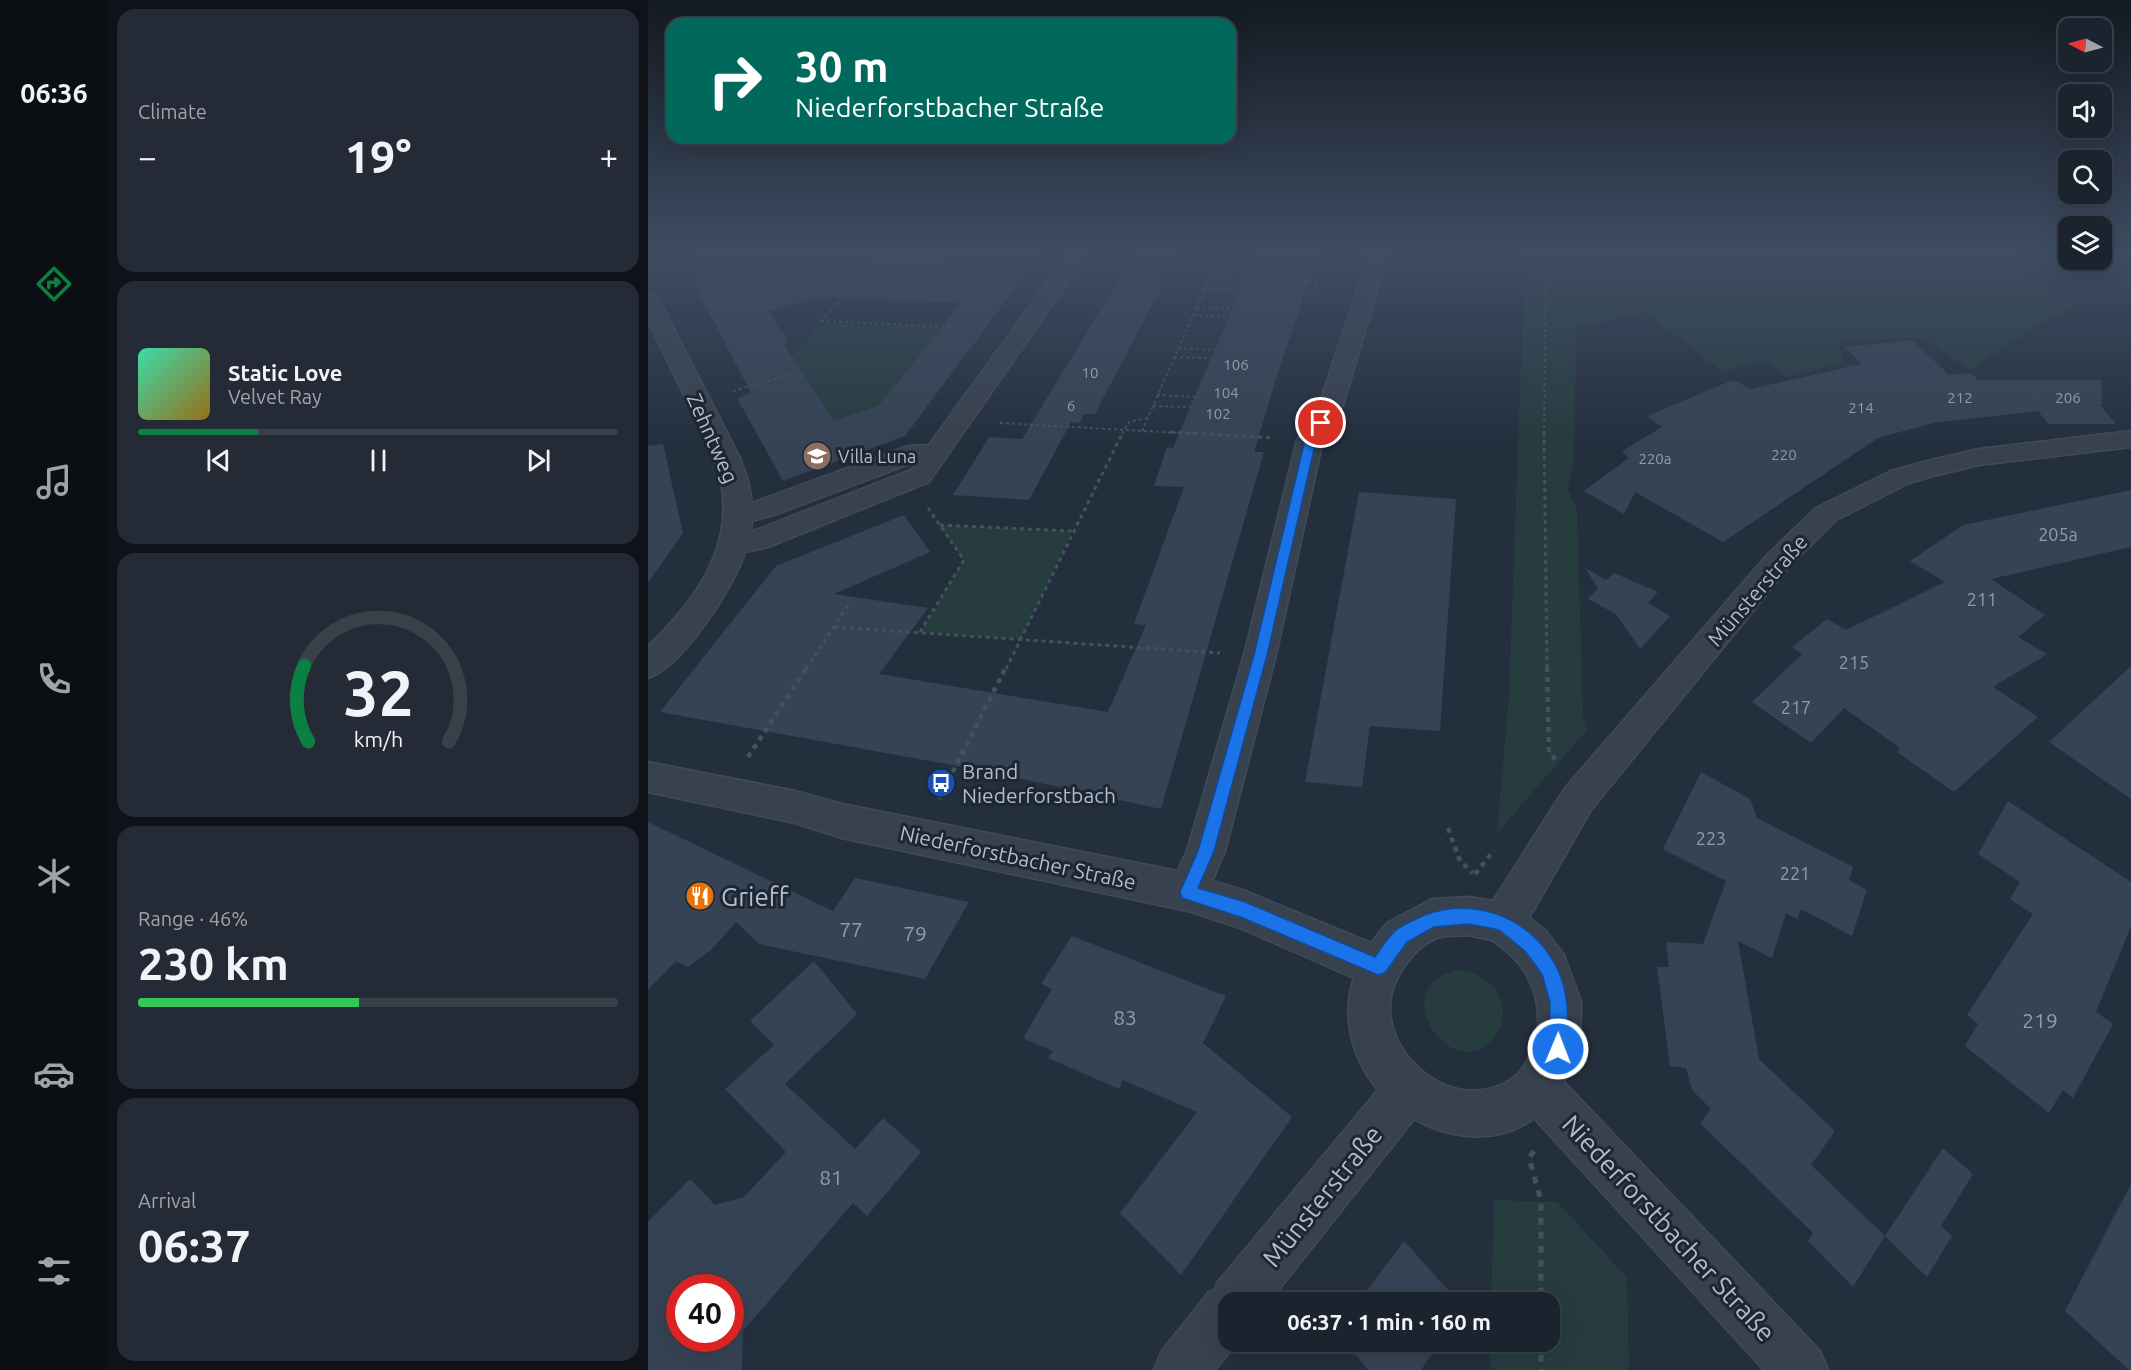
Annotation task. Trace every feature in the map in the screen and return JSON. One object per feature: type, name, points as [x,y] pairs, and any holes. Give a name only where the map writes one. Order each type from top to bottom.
[{"type":"street","name":"Zehntweg","points":[[648,665],[690,621],[715,585],[736,544],[739,515],[736,482],[724,452],[657,316]]},
{"type":"street","points":[[736,544],[758,540],[920,476],[1034,316]]},
{"type":"street","points":[[1188,892],[1206,851],[1260,655],[1310,440],[1331,405],[1359,316]]},
{"type":"street","name":"Münsterstraße","points":[[1503,923],[1578,799],[1776,562],[1826,514],[1900,477],[1927,469],[1979,457],[2131,439]]},
{"type":"street","points":[[739,515],[767,508],[917,452],[937,453]]},
{"type":"street","name":"Niederforstbacher Straße","points":[[648,777],[795,807],[842,821],[1188,892],[1245,910],[1378,967]]},
{"type":"street","points":[[1469,916],[1503,923],[1532,945],[1549,970],[1559,1002],[1558,1049],[1537,1087],[1508,1109],[1473,1115],[1440,1108],[1408,1090],[1384,1062],[1371,1032],[1369,998],[1378,967],[1401,937],[1432,919],[1469,916]]},
{"type":"street","name":"Niederforstbacher Straße","points":[[1537,1087],[1801,1370]]},
{"type":"street","name":"Münsterstraße","points":[[1244,1292],[1408,1090]]},
{"type":"street","points":[[1181,1370],[1218,1324]]},
{"type":"path","points":[[826,316],[821,321],[970,328]]},
{"type":"path","points":[[1142,431],[1193,316]]},
{"type":"path","points":[[1209,316],[1227,317]]},
{"type":"path","points":[[1545,316],[1544,486],[1549,752],[1564,769]]},
{"type":"path","points":[[1178,348],[1215,350]]},
{"type":"path","points":[[1174,357],[1211,358]]},
{"type":"path","points":[[698,402],[795,373]]},
{"type":"path","points":[[1157,395],[1196,397]]},
{"type":"path","points":[[1153,406],[1191,407]]},
{"type":"path","points":[[958,763],[1022,639],[1072,531],[1123,430],[1129,422],[1147,418]]},
{"type":"path","points":[[960,421],[1310,440]]},
{"type":"path","points":[[909,480],[964,560],[920,632]]},
{"type":"path","points":[[939,525],[1072,531]]},
{"type":"path","points":[[719,792],[743,764],[849,604]]},
{"type":"path","points":[[834,627],[1206,652]]},
{"type":"path","points":[[1448,828],[1460,861],[1474,874]]},
{"type":"path","points":[[1529,1158],[1541,1201],[1541,1292]]},
{"type":"path","points":[[1541,1352],[1541,1370]]},
{"type":"green space","points":[[1523,316],[1628,316],[1576,328],[1574,459],[1568,490],[1577,509],[1583,715],[1587,730],[1497,833],[1509,694]]},
{"type":"green space","points":[[1650,316],[2055,316],[1971,370],[1922,337],[1838,342],[1844,363],[1787,377],[1764,360],[1723,372]]},
{"type":"green space","points":[[823,323],[984,330],[972,347],[927,345],[879,405],[858,412],[837,426],[787,361]]},
{"type":"green space","points":[[939,525],[1072,531],[1021,639],[920,632],[964,560]]},
{"type":"green space","points":[[1460,970],[1472,972],[1491,984],[1502,1003],[1501,1025],[1495,1036],[1478,1050],[1461,1051],[1445,1043],[1432,1029],[1425,1012],[1426,994],[1437,979]]},
{"type":"green space","points":[[1494,1200],[1557,1202],[1627,1277],[1629,1370],[1490,1370],[1490,1352],[1560,1352],[1560,1292],[1491,1292]]},
{"type":"building","points":[[711,316],[771,316],[788,342],[784,344],[834,421],[879,405],[951,316],[994,316],[905,436],[783,481],[737,398],[751,393]]},
{"type":"building","points":[[1097,316],[1146,316],[1095,414],[1084,414],[1080,423],[1071,422],[1029,500],[953,495],[989,437],[1022,439]]},
{"type":"building","points":[[1229,316],[1297,316],[1254,452],[1264,452],[1161,809],[990,772],[660,712],[776,566],[904,515],[930,552],[834,594],[928,608],[879,674],[1108,712],[1146,625],[1134,624],[1184,487],[1154,486],[1167,447],[1173,448]]},
{"type":"building","points":[[1912,340],[1949,375],[1971,373],[1978,380],[2101,380],[2102,404],[2099,404],[2116,424],[2048,424],[2038,411],[1933,423],[1878,438],[1723,542],[1635,492],[1624,514],[1584,491],[1629,458],[1622,451],[1662,427],[1647,416],[1733,380],[1751,389],[1861,364],[1845,347]]},
{"type":"building","points":[[663,444],[683,533],[648,583],[648,446]]},
{"type":"building","points":[[2131,490],[2131,547],[1991,579],[2045,615],[2018,637],[2047,654],[1993,687],[2038,717],[1954,792],[1897,752],[1900,748],[1844,708],[1811,743],[1752,702],[1802,654],[1792,647],[1827,619],[1846,630],[1945,582],[1910,561],[1963,525]]},
{"type":"building","points":[[1359,492],[1456,499],[1440,731],[1370,726],[1362,787],[1305,782]]},
{"type":"building","points":[[1585,568],[1606,580],[1614,573],[1658,592],[1648,603],[1670,616],[1640,649],[1616,614],[1588,599],[1598,588]]},
{"type":"building","points":[[2131,666],[2131,799],[2049,742]]},
{"type":"building","points":[[1701,772],[1750,799],[1757,818],[1853,867],[1849,880],[1867,890],[1852,936],[1801,909],[1797,919],[1786,913],[1772,958],[1738,941],[1759,1059],[1835,1131],[1811,1165],[1885,1236],[1853,1287],[1808,1241],[1813,1233],[1700,1123],[1711,1109],[1692,1090],[1686,1068],[1670,1066],[1657,967],[1669,967],[1666,942],[1703,944],[1726,881],[1663,849]]},
{"type":"building","points":[[2008,801],[2131,882],[2131,926],[2096,1012],[2113,1024],[2073,1098],[2063,1090],[2049,1113],[1965,1046],[1978,1024],[1967,1015],[2033,914],[2010,899],[2020,882],[1978,854]]},
{"type":"building","points":[[648,822],[833,911],[855,878],[969,902],[925,979],[759,944],[736,922],[712,949],[688,967],[676,961],[648,990]]},
{"type":"building","points":[[1072,936],[1226,996],[1203,1043],[1292,1117],[1181,1275],[1120,1213],[1197,1112],[1123,1080],[1119,1089],[1048,1058],[1053,1051],[1023,1038],[1052,989],[1041,984]]},
{"type":"building","points":[[814,961],[857,1014],[785,1084],[855,1149],[883,1118],[921,1152],[867,1216],[853,1203],[744,1330],[744,1274],[666,1274],[666,1352],[742,1352],[742,1370],[648,1370],[648,1222],[690,1179],[715,1205],[744,1197],[786,1152],[725,1089],[774,1045],[750,1021]]},
{"type":"building","points":[[1943,1148],[1973,1174],[1941,1226],[1952,1236],[1927,1277],[1885,1236]]},
{"type":"building","points":[[2131,1184],[2131,1370],[2129,1370],[2065,1311]]},
{"type":"building","points":[[1404,1241],[1450,1292],[1366,1292]]},
{"type":"building","points":[[1354,1352],[1433,1352],[1421,1370],[1368,1370]]},
{"type":"place","name":"Villa Luna","points":[[817,456]]},
{"type":"place","name":"Brand Niederforstbach","points":[[941,783]]},
{"type":"place","name":"Grieff","points":[[700,896]]},
{"type":"route","points":[[1321,423],[1310,440],[1260,655],[1206,851],[1188,892],[1245,910],[1378,967],[1401,937],[1432,919],[1469,916],[1503,923],[1532,945],[1549,970],[1559,1002],[1558,1049]]}]
